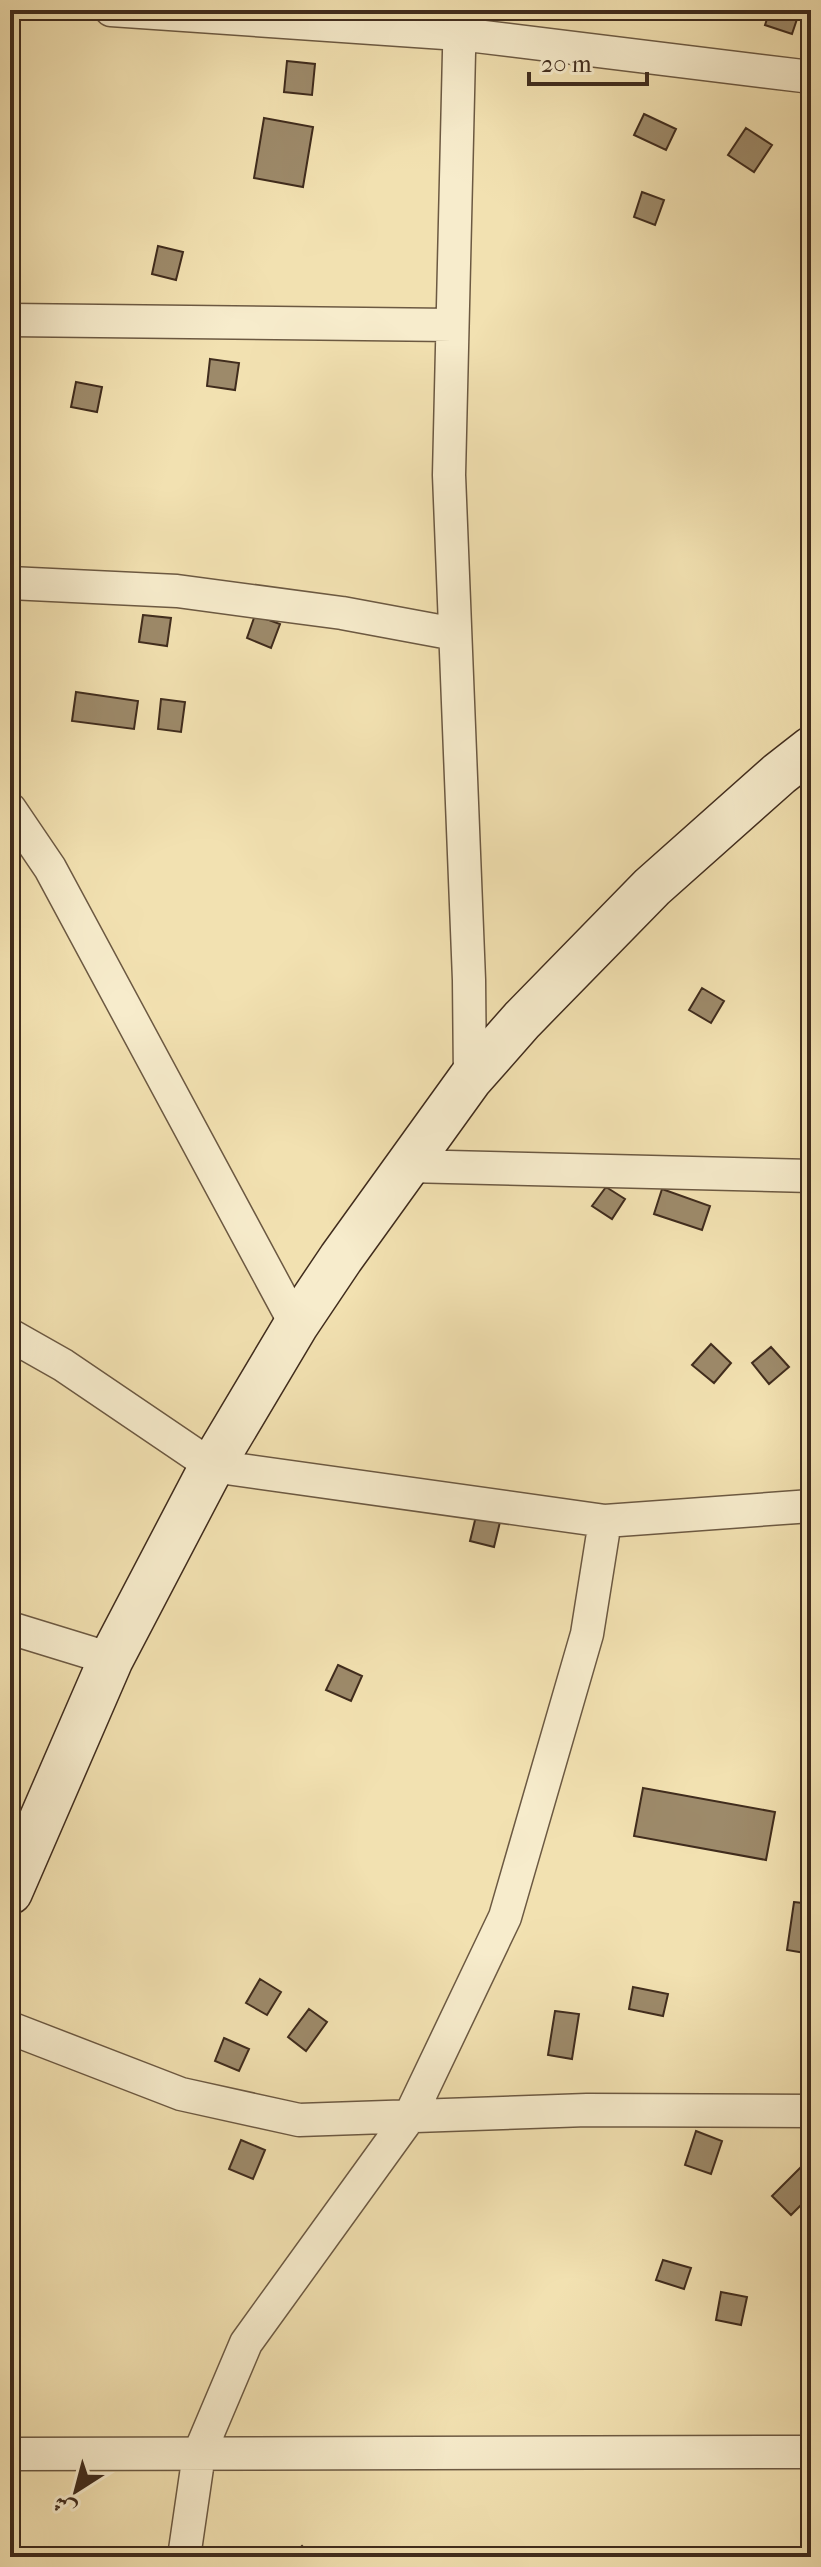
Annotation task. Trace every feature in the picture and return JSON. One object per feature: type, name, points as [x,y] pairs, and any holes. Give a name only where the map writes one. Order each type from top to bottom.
[{"type":"main road","points":[[10,1892],[111,1659],[212,1466],[296,1325],[407,1166],[470,1079],[522,1020],[652,887],[811,749]]},
{"type":"street","points":[[111,10],[460,22],[811,77]]},
{"type":"street","points":[[460,22],[449,475],[469,980],[470,1079]]},
{"type":"street","points":[[10,320],[452,325]]},
{"type":"street","points":[[10,583],[177,591],[342,613],[455,634]]},
{"type":"street","points":[[10,809],[50,868],[296,1325]]},
{"type":"street","points":[[407,1166],[811,1176]]},
{"type":"street","points":[[10,1335],[63,1365],[212,1466],[605,1521],[811,1506]]},
{"type":"street","points":[[184,2557],[199,2454],[246,2343],[410,2116],[505,1917],[587,1634],[605,1521]]},
{"type":"street","points":[[10,1628],[111,1659]]},
{"type":"street","points":[[10,2028],[181,2094],[299,2120],[587,2110],[811,2111]]},
{"type":"street","points":[[10,2454],[811,2452]]},
{"type":"building","points":[[770,10],[800,10],[792,34],[765,25]]},
{"type":"building","points":[[287,61],[315,64],[312,95],[284,92]]},
{"type":"building","points":[[644,114],[676,129],[666,150],[634,135]]},
{"type":"building","points":[[264,118],[313,127],[303,187],[254,178]]},
{"type":"building","points":[[746,128],[772,145],[754,172],[728,155]]},
{"type":"building","points":[[642,192],[664,200],[655,225],[634,217]]},
{"type":"building","points":[[158,246],[183,252],[176,280],[152,274]]},
{"type":"building","points":[[210,359],[239,363],[235,390],[207,386]]},
{"type":"building","points":[[76,382],[102,387],[97,412],[71,407]]},
{"type":"building","points":[[143,615],[171,618],[167,646],[139,642]]},
{"type":"building","points":[[255,615],[280,624],[271,648],[247,638]]},
{"type":"building","points":[[76,692],[138,701],[134,729],[72,721]]},
{"type":"building","points":[[161,699],[185,702],[181,732],[158,729]]},
{"type":"building","points":[[702,988],[724,1001],[711,1023],[689,1010]]},
{"type":"building","points":[[606,1187],[625,1199],[612,1219],[592,1206]]},
{"type":"building","points":[[662,1189],[710,1206],[702,1230],[654,1214]]},
{"type":"building","points":[[711,1344],[731,1363],[714,1383],[692,1365]]},
{"type":"building","points":[[771,1347],[789,1367],[769,1384],[752,1363]]},
{"type":"building","points":[[476,1516],[500,1522],[494,1547],[470,1541]]},
{"type":"building","points":[[338,1665],[362,1676],[351,1701],[326,1690]]},
{"type":"building","points":[[811,1742],[811,1795],[804,1794]]},
{"type":"building","points":[[643,1788],[775,1812],[766,1860],[634,1836]]},
{"type":"building","points":[[794,1902],[811,1904],[811,1954],[787,1950]]},
{"type":"building","points":[[260,1979],[281,1992],[267,2015],[246,2003]]},
{"type":"building","points":[[633,1987],[668,1994],[663,2016],[629,2009]]},
{"type":"building","points":[[309,2009],[327,2022],[306,2051],[288,2037]]},
{"type":"building","points":[[555,2011],[579,2014],[572,2059],[548,2055]]},
{"type":"building","points":[[224,2038],[249,2049],[239,2071],[215,2061]]},
{"type":"building","points":[[696,2131],[722,2141],[711,2174],[685,2165]]},
{"type":"building","points":[[241,2140],[265,2150],[253,2179],[229,2169]]},
{"type":"building","points":[[803,2165],[811,2174],[811,2195],[791,2215],[772,2196]]},
{"type":"building","points":[[663,2260],[691,2268],[684,2289],[656,2280]]},
{"type":"building","points":[[721,2292],[747,2297],[741,2325],[716,2320]]},
{"type":"building","points":[[302,2546],[312,2557],[291,2557]]}]
